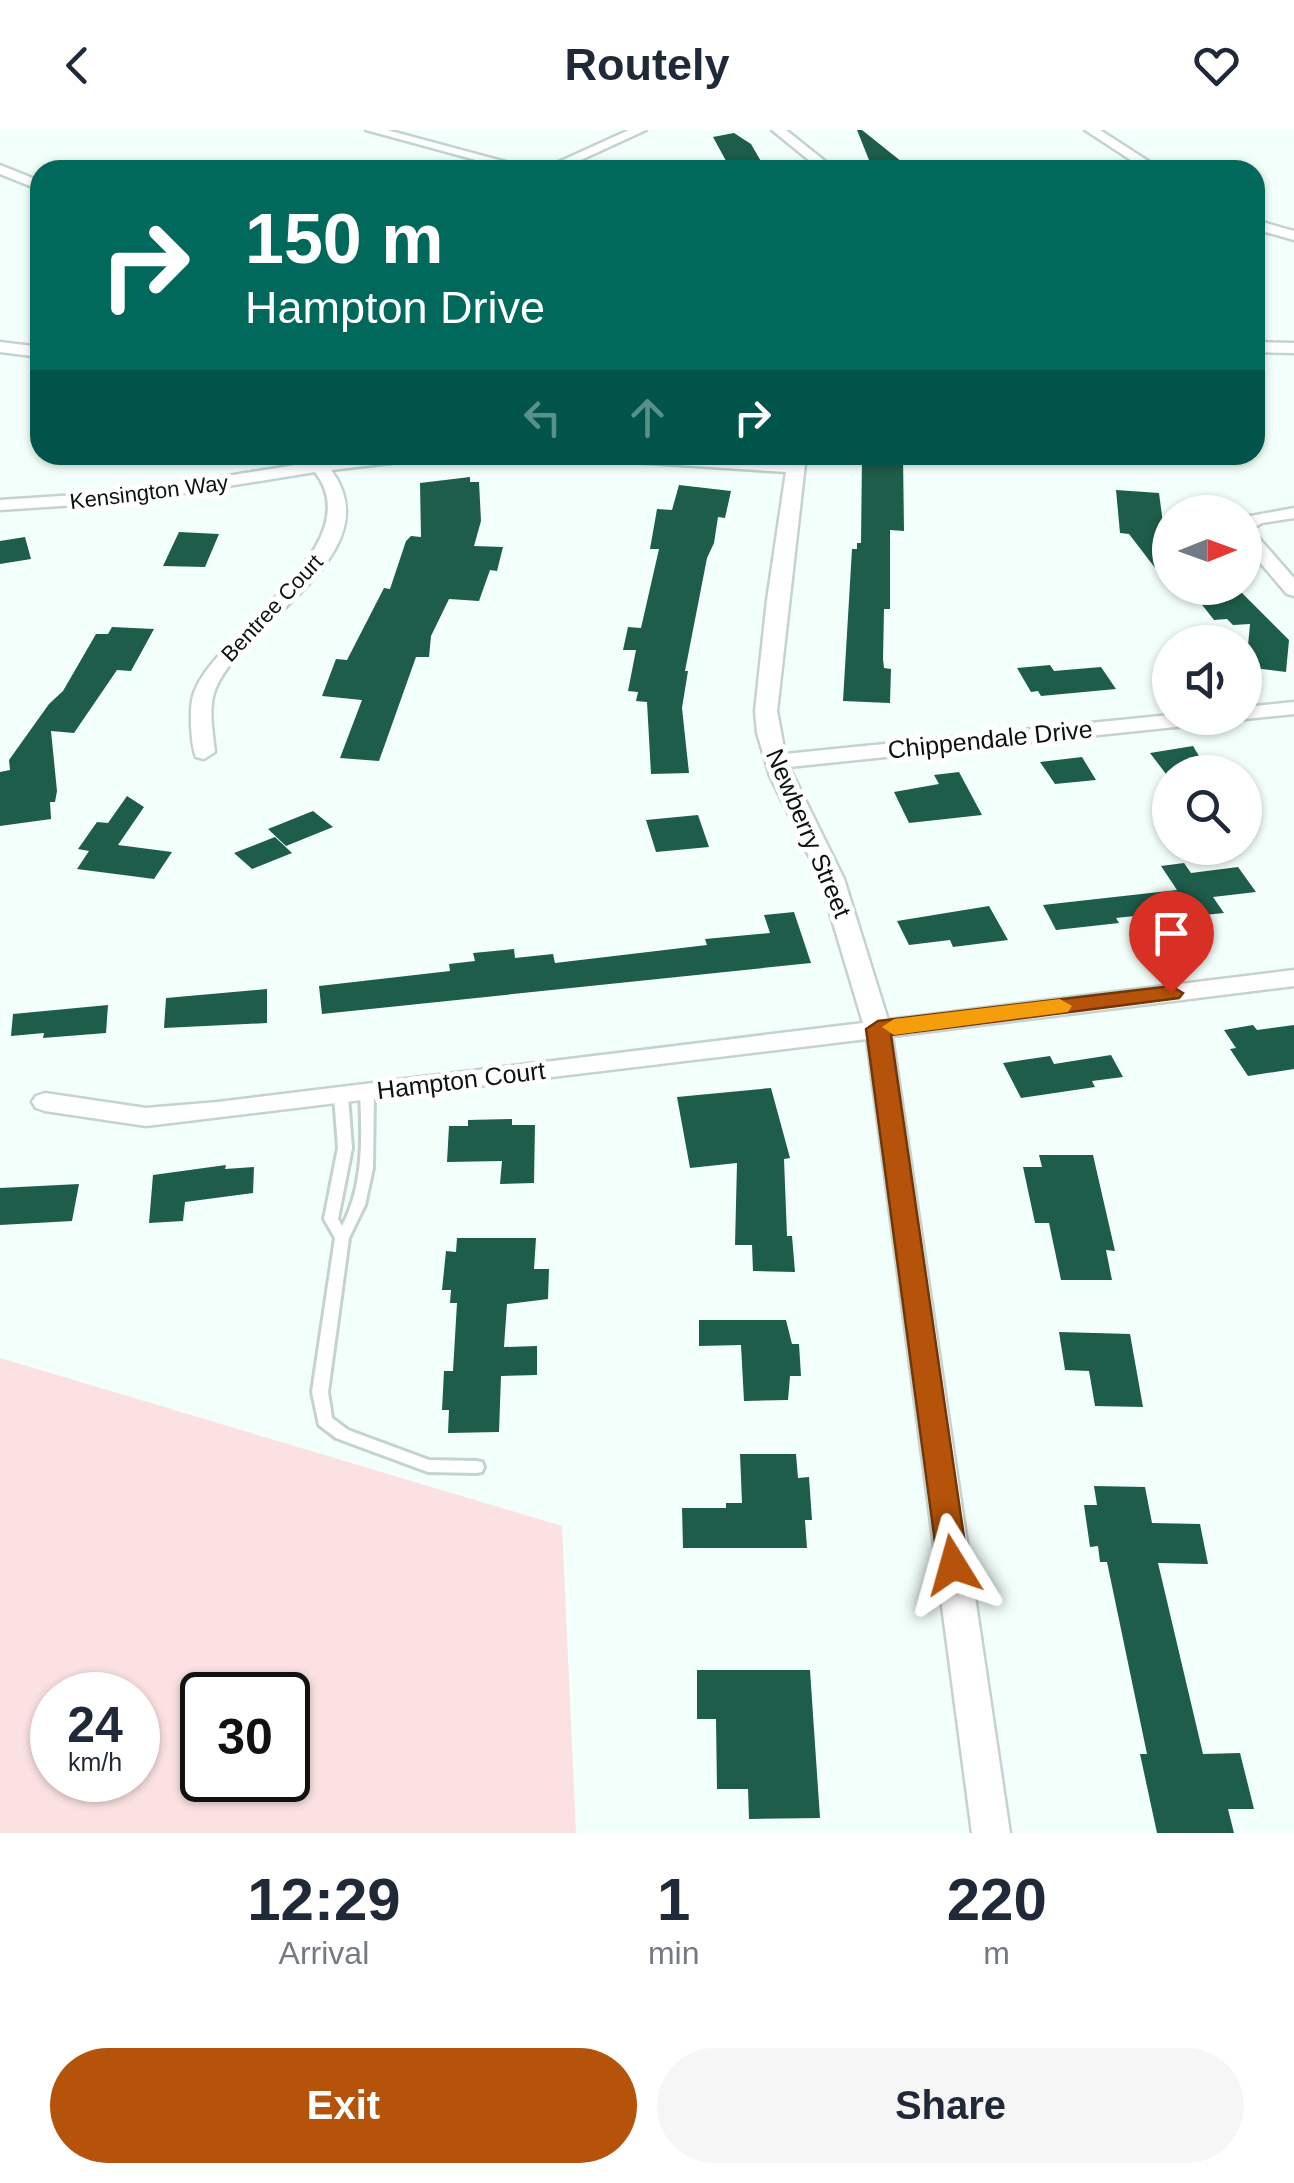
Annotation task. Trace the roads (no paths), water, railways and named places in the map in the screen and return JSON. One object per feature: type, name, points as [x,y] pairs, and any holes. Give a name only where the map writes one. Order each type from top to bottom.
[{"type":"street","points":[[372,130],[490,160]]},
{"type":"street","points":[[571,160],[640,130]]},
{"type":"street","points":[[778,130],[816,160]]},
{"type":"street","points":[[1091,130],[1139,160]]},
{"type":"street","points":[[0,169],[30,182]]},
{"type":"street","points":[[1265,227],[1294,236]]},
{"type":"street","points":[[0,347],[30,351]]},
{"type":"street","points":[[1265,347],[1294,348]]},
{"type":"street","name":"Kensington Way","points":[[0,505],[136,496],[294,465]]},
{"type":"street","name":"Bentree Court","points":[[204,752],[203,698],[224,656],[307,575],[332,536],[337,512],[335,492],[317,465]]},
{"type":"street","name":"Newberry Street","points":[[796,465],[766,710],[776,762],[832,880],[878,1029],[991,1833]]},
{"type":"street","points":[[1262,517],[1294,513]]},
{"type":"street","points":[[1262,550],[1294,590]]},
{"type":"street","points":[[1262,711],[1294,708]]},
{"type":"street","name":"Chippendale Drive","points":[[776,762],[1152,723]]},
{"type":"street","name":"Hampton Court","points":[[45,1102],[146,1117],[1294,978]]},
{"type":"lane","points":[[342,1238],[331,1218],[354,1094]]},
{"type":"lane","points":[[354,1094],[368,1138],[357,1217],[342,1238],[320,1392],[325,1420],[342,1434],[428,1466],[476,1467]]}]
